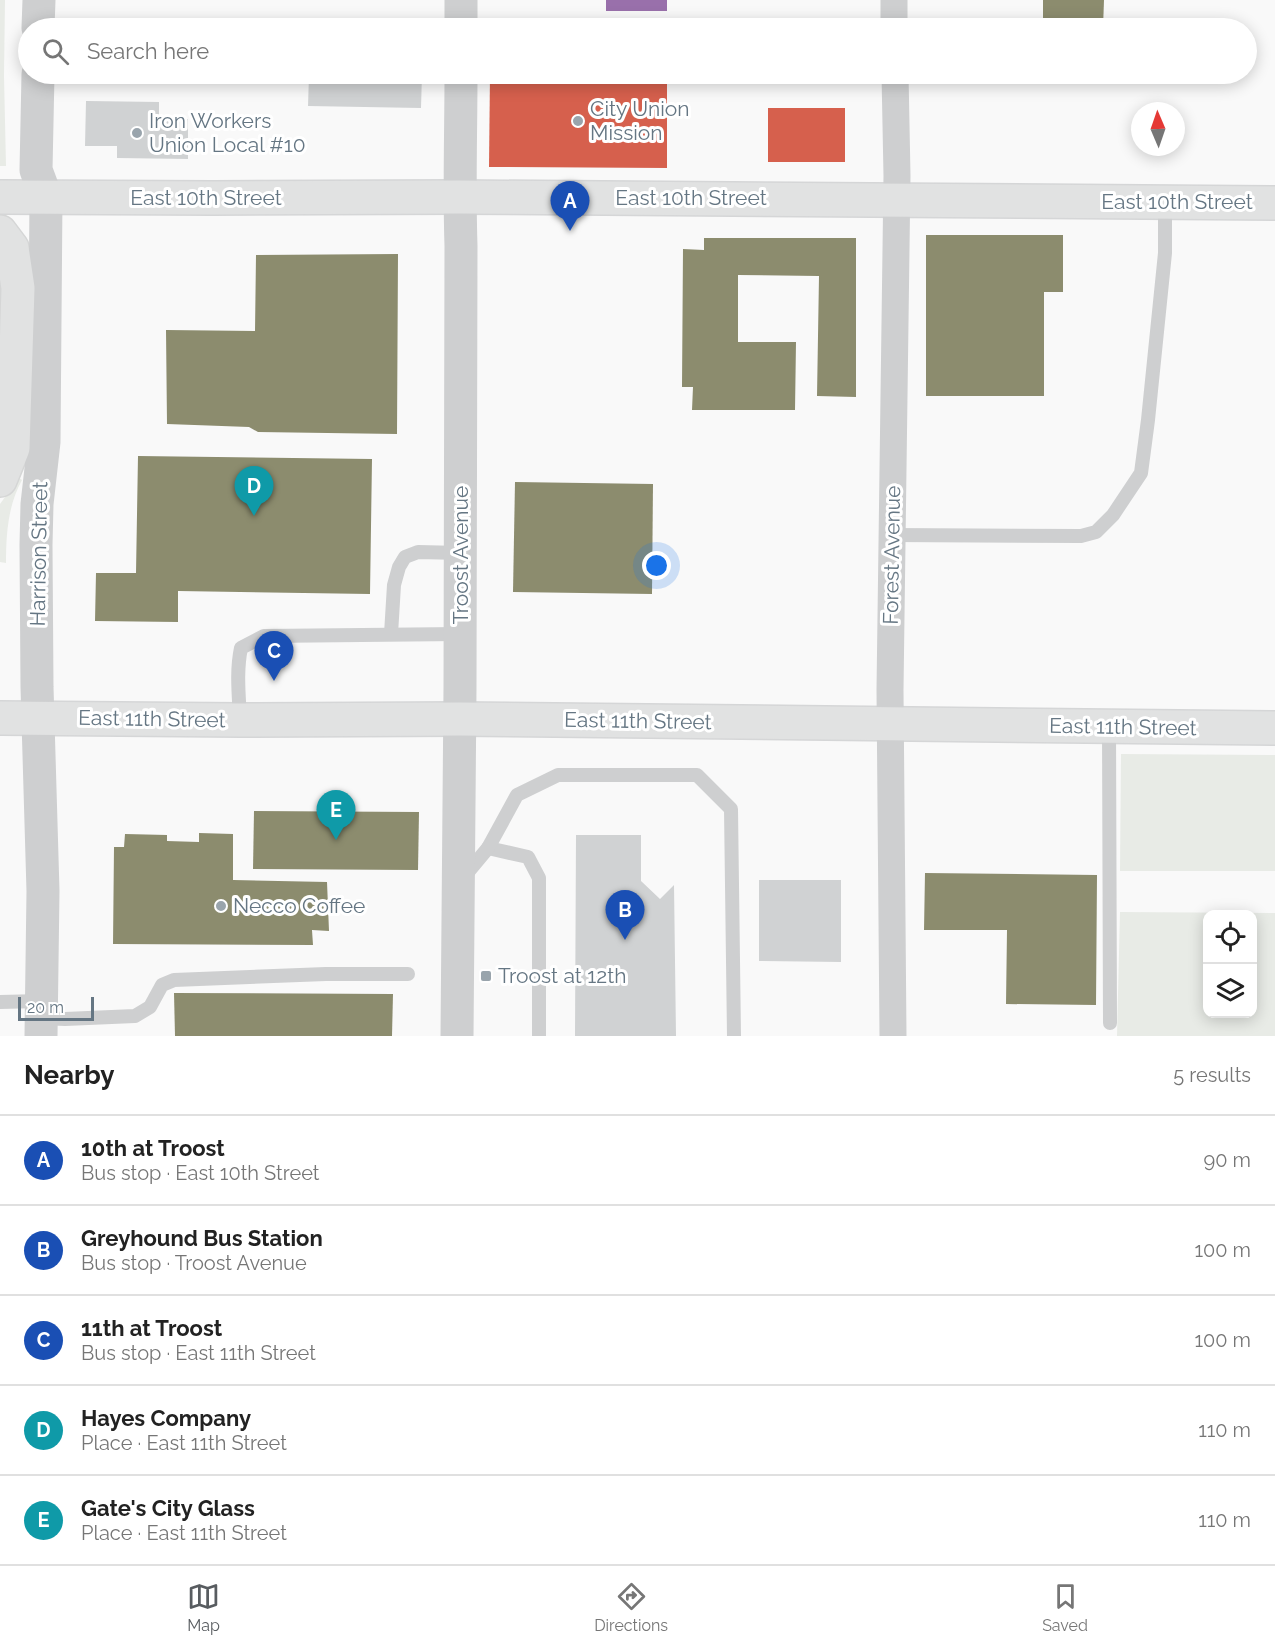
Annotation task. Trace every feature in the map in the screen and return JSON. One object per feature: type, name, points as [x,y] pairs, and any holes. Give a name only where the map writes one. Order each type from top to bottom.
[{"type":"main road","name":"East 10th Street","points":[[0,197],[459,196],[1275,203]]},
{"type":"main road","points":[[0,232],[12,248],[18,288],[13,448],[0,480]]},
{"type":"main road","name":"East 11th Street","points":[[0,718],[460,719],[1275,728]]},
{"type":"street","points":[[38,18],[39,0]]},
{"type":"street","points":[[461,0],[461,18]]},
{"type":"street","points":[[894,0],[894,18]]},
{"type":"street","name":"Harrison Street","points":[[38,84],[36,170],[46,197],[44,442],[37,504],[36,545],[37,687],[43,891],[41,1018]]},
{"type":"street","name":"Troost Avenue","points":[[457,1036],[461,553],[459,196],[461,84]]},
{"type":"street","name":"Forest Avenue","points":[[893,1036],[891,724],[895,84]]},
{"type":"lane","points":[[892,535],[1081,537],[1096,532],[1113,515],[1141,473],[1165,253],[1165,202]]},
{"type":"lane","points":[[391,634],[394,585],[399,567],[405,557],[418,552],[461,553]]},
{"type":"lane","points":[[240,720],[237,678],[241,648],[264,636],[460,634]]},
{"type":"lane","points":[[1109,727],[1110,1023]]},
{"type":"lane","points":[[459,884],[488,848],[517,795],[558,775],[697,775],[730,809],[734,1036]]},
{"type":"lane","points":[[488,848],[528,857],[539,878],[539,1036]]},
{"type":"lane","points":[[0,1002],[41,1018],[135,1016],[150,1007],[162,985],[174,980],[326,974],[408,974]]},
{"type":"shaded area","points":[[0,0],[5,0],[6,166],[0,166]]},
{"type":"shaded area","points":[[19,478],[22,480],[9,520],[6,563],[0,562],[0,504]]},
{"type":"shaded area","points":[[1121,754],[1275,755],[1275,871],[1120,871]]},
{"type":"shaded area","points":[[1120,912],[1203,913],[1203,1018],[1257,1018],[1257,913],[1275,913],[1275,1036],[1117,1036]]},
{"type":"building: Shops","name":"City Union Mission","points":[[490,84],[667,84],[667,168],[489,167]]},
{"type":"building: Shops","points":[[768,108],[845,108],[845,162],[768,162]]},
{"type":"building: Offices","points":[[606,0],[667,0],[667,11],[606,11]]},
{"type":"building: Industry","points":[[1043,0],[1104,0],[1103,18],[1043,18]]},
{"type":"building: Industry","points":[[926,235],[1063,235],[1063,292],[1044,292],[1044,396],[926,396]]},
{"type":"building: Industry","points":[[704,238],[856,238],[856,397],[817,396],[819,276],[738,275],[738,342],[796,342],[795,410],[692,410],[693,387],[682,387],[683,249],[704,250]]},
{"type":"building: Industry","points":[[398,254],[397,434],[258,432],[249,427],[167,424],[166,330],[255,331],[256,255]]},
{"type":"building: Industry","points":[[138,456],[372,459],[370,594],[178,591],[178,622],[95,621],[96,573],[136,573]]},
{"type":"building: Industry","points":[[515,482],[653,484],[652,594],[513,592]]},
{"type":"building: Industry","points":[[254,811],[419,812],[418,870],[253,869]]},
{"type":"building: Industry","name":"Necco Coffee","points":[[199,833],[233,834],[233,880],[327,882],[329,931],[312,930],[313,945],[113,944],[114,847],[124,847],[125,834],[167,835],[167,841],[199,842]]},
{"type":"building: Industry","points":[[925,873],[1097,875],[1096,1005],[1006,1004],[1007,930],[924,930]]},
{"type":"building: Industry","points":[[174,993],[393,994],[392,1036],[175,1036]]},
{"type":"building: Other","points":[[309,84],[422,84],[421,108],[308,106]]},
{"type":"building: Other","name":"Iron Workers Union Local #10","points":[[86,101],[159,102],[159,118],[188,119],[188,159],[117,158],[117,146],[85,146]]},
{"type":"building: Other","points":[[576,835],[641,835],[641,881],[660,899],[674,885],[676,1036],[575,1036]]},
{"type":"building: Other","points":[[759,880],[841,880],[841,962],[759,961]]},
{"type":"place","name":"City Union Mission","points":[[578,121]]},
{"type":"place","name":"Iron Workers Union Local #10","points":[[137,133]]},
{"type":"place","name":"10th at Troost","points":[[570,231]]},
{"type":"place","name":"Hayes Company","points":[[254,516]]},
{"type":"place","name":"11th at Troost","points":[[274,681]]},
{"type":"place","name":"Gate's City Glass","points":[[336,840]]},
{"type":"place","name":"Necco Coffee","points":[[221,906]]},
{"type":"place","name":"Greyhound Bus Station","points":[[625,940]]},
{"type":"place","name":"Troost at 12th","points":[[486,976]]}]
